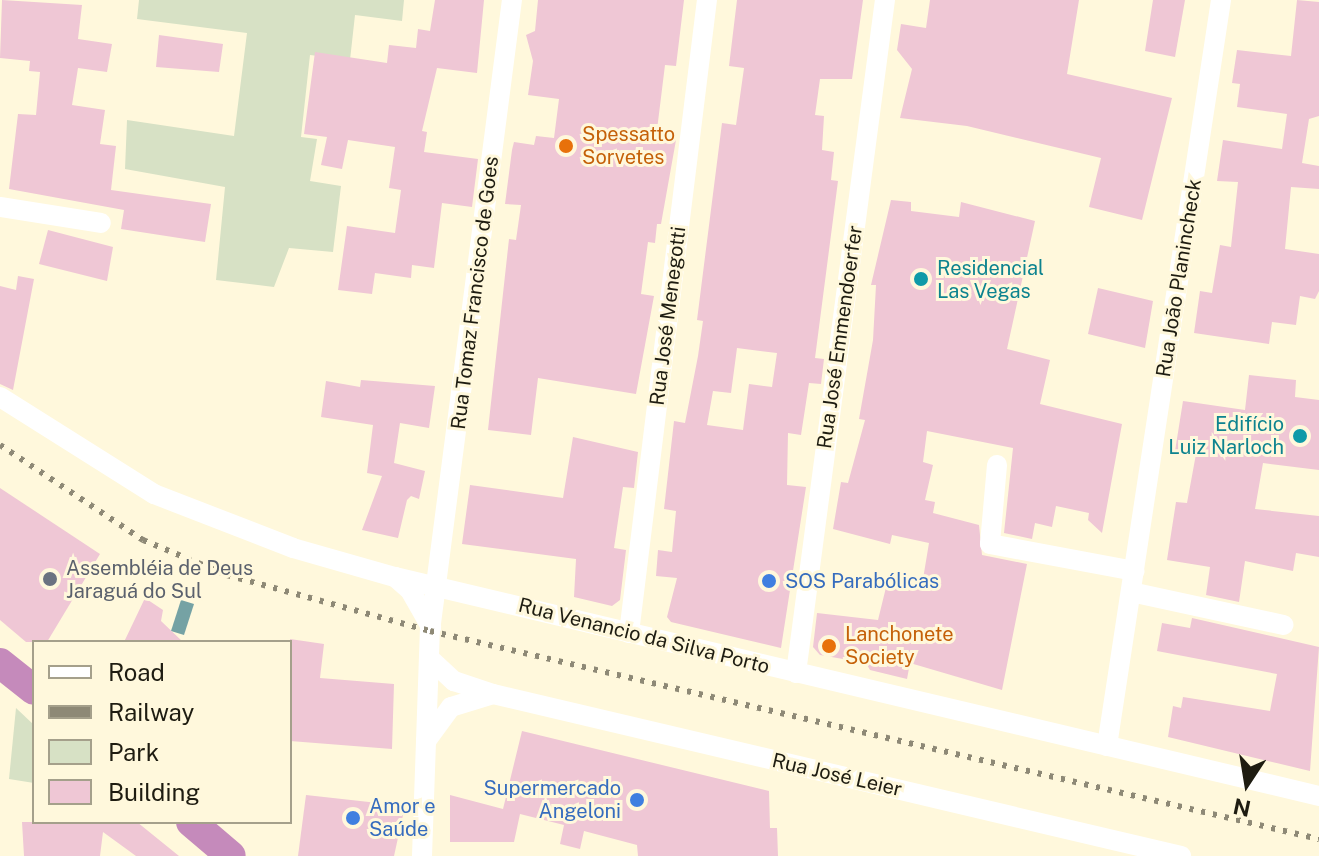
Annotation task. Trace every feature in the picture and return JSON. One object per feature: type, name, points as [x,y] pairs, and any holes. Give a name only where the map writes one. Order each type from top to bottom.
[{"type":"highway","points":[[0,663],[32,688]]},
{"type":"highway","points":[[193,824],[231,856]]},
{"type":"street","name":"Rua Tomaz Francisco de Goes","points":[[419,850],[431,627],[512,0]]},
{"type":"street","name":"Rua José Menegotti","points":[[629,633],[707,0]]},
{"type":"street","name":"Rua José Emmendoerfer","points":[[796,673],[885,0]]},
{"type":"street","name":"Rua João Planincheck","points":[[1107,746],[1221,0]]},
{"type":"street","points":[[0,207],[101,223]]},
{"type":"street","name":"Rua Venancio da Silva Porto","points":[[0,397],[154,494],[241,531],[395,577],[1319,796]]},
{"type":"street","points":[[997,465],[990,544],[1134,571]]},
{"type":"street","points":[[395,577],[410,590],[431,627],[453,601],[472,595]]},
{"type":"street","points":[[1131,592],[1283,625]]},
{"type":"street","name":"Rua José Leier","points":[[429,658],[454,681],[493,694],[1181,856]]},
{"type":"street","points":[[423,748],[436,722],[451,707],[493,694]]},
{"type":"green space","points":[[139,0],[404,0],[402,21],[355,15],[350,60],[310,55],[301,137],[317,139],[310,181],[341,186],[333,252],[289,248],[274,287],[216,280],[225,187],[125,169],[127,120],[234,136],[247,33],[137,19]]},
{"type":"green space","points":[[16,708],[32,723],[32,783],[9,779]]},
{"type":"water","points":[[181,600],[194,604],[184,635],[171,631]]},
{"type":"building","points":[[2,0],[82,5],[78,39],[112,44],[107,72],[78,68],[72,105],[105,110],[100,144],[116,146],[111,190],[211,204],[205,242],[121,229],[124,210],[9,189],[18,114],[36,115],[40,72],[29,71],[30,61],[0,58]]},
{"type":"building","points":[[435,0],[484,0],[477,73],[437,68],[422,131],[427,132],[424,152],[478,159],[472,207],[442,203],[434,268],[412,265],[411,278],[375,273],[372,294],[338,290],[347,226],[395,233],[401,190],[389,188],[395,147],[348,140],[342,169],[321,165],[327,137],[304,134],[315,52],[387,63],[389,45],[416,48],[418,29],[430,31]]},
{"type":"building","points":[[538,0],[684,0],[676,66],[665,65],[656,138],[676,140],[661,224],[657,224],[655,243],[648,242],[641,294],[654,296],[636,394],[538,378],[531,435],[488,430],[509,239],[516,240],[521,205],[505,204],[512,150],[514,142],[534,145],[536,136],[554,138],[559,99],[528,95],[533,61],[526,35],[535,31]]},
{"type":"building","points":[[737,0],[863,0],[852,79],[820,79],[815,115],[824,116],[822,150],[834,152],[831,180],[838,181],[815,358],[824,359],[821,384],[809,383],[801,435],[788,433],[787,485],[806,487],[781,648],[671,622],[667,617],[677,578],[656,576],[658,550],[672,552],[676,511],[664,509],[674,421],[685,423],[698,356],[703,321],[697,320],[722,123],[736,125],[744,68],[729,66]],"holes":[[[737,348],[777,353],[772,387],[749,384],[743,430],[707,425],[713,391],[731,393]]]},
{"type":"building","points":[[930,0],[1079,0],[1067,74],[1172,98],[1142,220],[1089,207],[1101,158],[967,126],[900,118],[912,69],[897,50],[901,24],[926,28]]},
{"type":"building","points":[[1153,0],[1185,0],[1175,57],[1145,51]]},
{"type":"building","points":[[1297,0],[1319,2],[1319,116],[1309,119],[1302,163],[1319,166],[1319,189],[1291,187],[1285,249],[1319,254],[1319,291],[1315,299],[1300,296],[1296,325],[1272,322],[1269,344],[1194,333],[1200,291],[1212,293],[1220,245],[1231,247],[1238,182],[1217,181],[1223,140],[1282,149],[1287,114],[1237,107],[1240,84],[1232,83],[1237,50],[1291,56]]},
{"type":"building","points":[[159,35],[223,44],[219,72],[156,67]]},
{"type":"building","points":[[891,200],[911,202],[911,211],[959,217],[961,202],[1035,221],[1007,349],[1050,360],[1040,404],[1122,424],[1102,533],[1088,520],[1089,513],[1056,506],[1052,527],[1035,523],[1032,539],[1004,533],[1013,448],[927,431],[923,462],[933,465],[925,500],[935,502],[933,513],[979,525],[982,555],[1027,564],[1002,690],[910,663],[907,679],[870,670],[866,663],[820,655],[813,647],[817,613],[878,620],[890,571],[923,579],[929,543],[892,535],[890,544],[833,529],[841,482],[848,483],[865,420],[859,419],[873,340],[876,285],[871,285]]},
{"type":"building","points":[[48,230],[113,247],[107,281],[39,264]]},
{"type":"building","points":[[18,276],[34,279],[13,390],[0,384],[0,286],[16,290]]},
{"type":"building","points":[[1098,288],[1153,301],[1145,348],[1088,334]]},
{"type":"building","points":[[1249,375],[1296,380],[1295,397],[1319,400],[1319,470],[1263,463],[1255,509],[1319,516],[1319,557],[1296,553],[1293,571],[1245,561],[1239,602],[1206,595],[1210,567],[1167,560],[1176,502],[1187,503],[1196,454],[1175,451],[1183,401],[1245,410]]},
{"type":"building","points":[[361,380],[435,386],[429,428],[400,423],[394,463],[425,471],[419,499],[411,496],[407,500],[398,538],[362,530],[382,476],[367,473],[373,425],[321,417],[326,381],[360,387]]},
{"type":"building","points":[[573,437],[638,452],[634,488],[623,487],[614,548],[626,550],[620,600],[612,606],[574,597],[576,559],[462,544],[470,485],[563,498]]},
{"type":"building","name":"Assembléia de Deus Jaraguá do Sul","points":[[0,488],[100,554],[48,640],[26,642],[0,620]]},
{"type":"building","points":[[145,598],[163,610],[161,621],[181,640],[125,640]]},
{"type":"building","points":[[1192,618],[1319,647],[1310,771],[1168,737],[1173,706],[1181,708],[1183,697],[1270,711],[1277,674],[1157,651],[1162,623],[1190,628]]},
{"type":"building","points":[[290,640],[324,644],[320,678],[394,684],[392,749],[292,741]]},
{"type":"building","name":"Supermercado Angeloni","points":[[522,731],[769,791],[770,828],[777,828],[778,856],[638,856],[637,845],[584,831],[580,849],[560,844],[564,825],[520,814],[514,842],[450,842],[450,795],[503,809]]},
{"type":"building","name":"Amor e Saúde","points":[[306,795],[405,806],[394,856],[298,856]]},
{"type":"building","points":[[22,822],[139,824],[179,856],[136,856],[103,832],[100,856],[24,856]]},
{"type":"railway","points":[[0,445],[143,540],[227,575],[430,631],[1319,839]]},
{"type":"place","name":"Spessatto Sorvetes","points":[[566,146]]},
{"type":"place","name":"Residencial Las Vegas","points":[[921,279]]},
{"type":"place","name":"Edifício Luiz Narloch","points":[[1300,436]]},
{"type":"place","name":"Assembléia de Deus Jaraguá do Sul","points":[[50,579]]},
{"type":"place","name":"SOS Parabólicas","points":[[769,581]]},
{"type":"place","name":"Lanchonete Society","points":[[829,646]]},
{"type":"place","name":"Supermercado Angeloni","points":[[637,800]]},
{"type":"place","name":"Amor e Saúde","points":[[353,818]]}]
